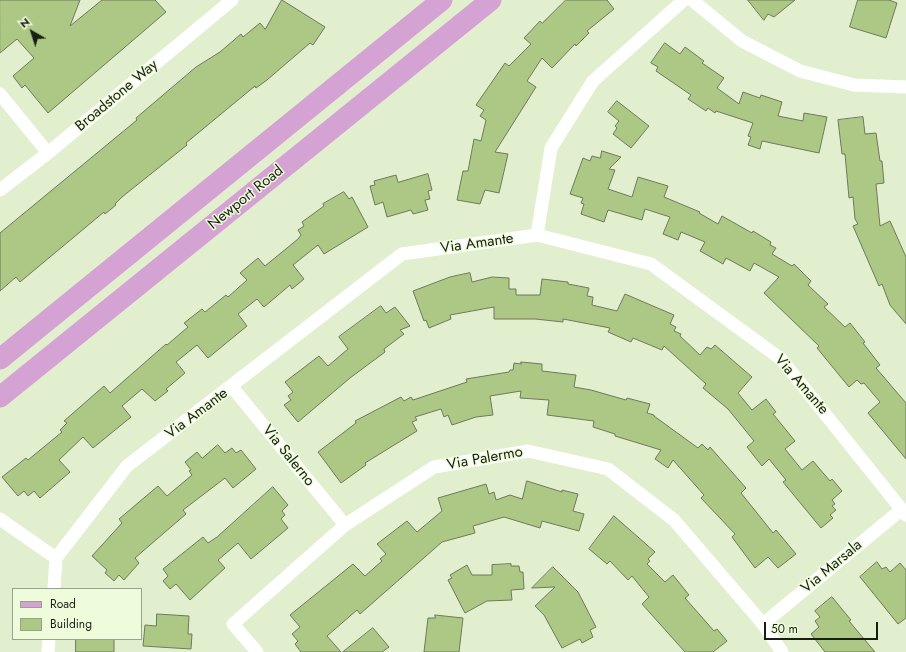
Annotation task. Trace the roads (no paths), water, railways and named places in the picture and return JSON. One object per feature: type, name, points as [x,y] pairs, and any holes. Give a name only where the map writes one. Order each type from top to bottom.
[{"type":"main road","name":"Newport Road","points":[[0,359],[442,0]]},
{"type":"main road","name":"Newport Road","points":[[0,397],[491,0]]},
{"type":"street","name":"Broadstone Way","points":[[0,190],[48,154],[232,0]]},
{"type":"street","points":[[537,235],[551,148],[576,108],[593,81],[684,0]]},
{"type":"street","points":[[692,0],[742,40],[800,71],[854,85],[906,87]]},
{"type":"street","points":[[0,94],[48,154]]},
{"type":"street","name":"Via Amante","points":[[56,558],[127,466],[232,387],[402,254],[537,235],[651,264],[781,359],[904,512]]},
{"type":"street","name":"Via Salerno","points":[[232,387],[345,525]]},
{"type":"street","name":"Via Palermo","points":[[257,652],[233,624],[345,525],[434,468],[528,451],[608,469],[674,520],[763,624],[782,652]]},
{"type":"street","name":"Via Marsala","points":[[763,624],[904,512]]},
{"type":"street","points":[[0,519],[56,558],[54,588]]},
{"type":"street","points":[[48,652],[49,640]]}]
